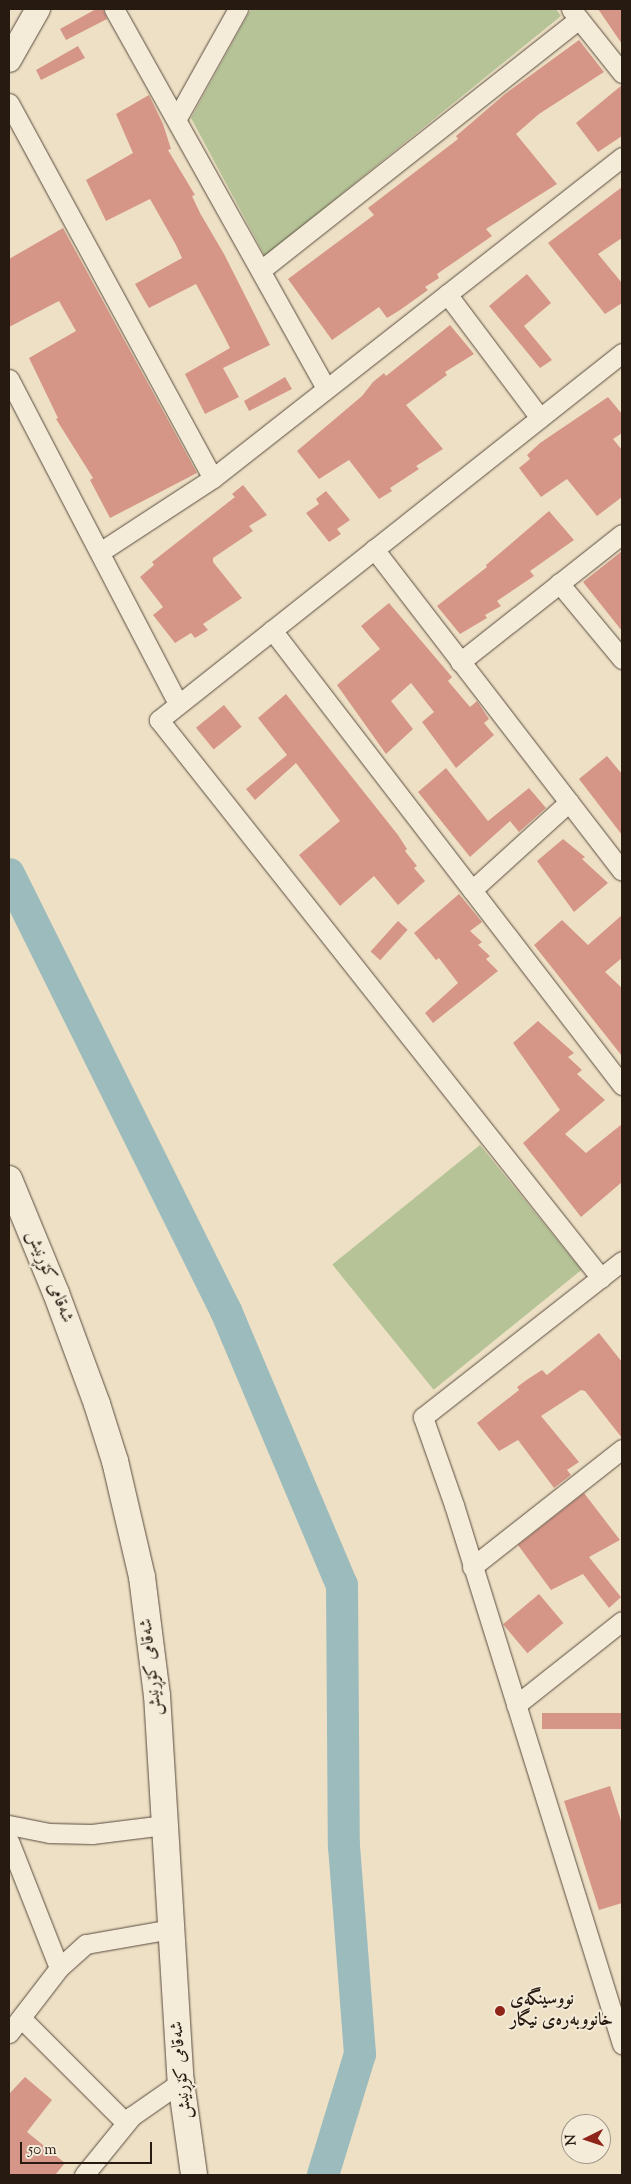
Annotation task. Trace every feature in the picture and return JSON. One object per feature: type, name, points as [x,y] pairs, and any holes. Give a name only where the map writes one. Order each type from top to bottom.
[{"type":"main road","name":"شەقامی کۆڕنیش","points":[[9,1179],[78,1348],[115,1461],[130,1518],[151,1636],[181,2082],[194,2175]]},
{"type":"street","points":[[9,60],[38,9]]},
{"type":"street","points":[[114,9],[177,118],[326,389]]},
{"type":"street","points":[[177,118],[238,9]]},
{"type":"street","points":[[261,270],[575,14],[622,73]]},
{"type":"street","points":[[9,103],[213,478]]},
{"type":"street","points":[[100,552],[213,478],[622,157]]},
{"type":"street","points":[[447,294],[540,418]]},
{"type":"street","points":[[601,1278],[158,720],[622,353]]},
{"type":"street","points":[[9,379],[178,704]]},
{"type":"street","points":[[460,662],[622,534]]},
{"type":"street","points":[[374,549],[622,871]]},
{"type":"street","points":[[560,583],[622,658]]},
{"type":"street","points":[[272,630],[472,890],[620,1077]]},
{"type":"street","points":[[472,890],[569,802]]},
{"type":"street","points":[[622,1261],[423,1418],[516,1705],[622,2044]]},
{"type":"street","points":[[472,1567],[622,1449]]},
{"type":"street","points":[[516,1705],[621,1628]]},
{"type":"street","points":[[9,1825],[49,1833],[92,1834],[164,1825]]},
{"type":"street","points":[[9,1841],[59,1968]]},
{"type":"street","points":[[9,2033],[59,1968],[86,1944],[172,1929]]},
{"type":"street","points":[[21,2018],[126,2123]]},
{"type":"street","points":[[84,2175],[126,2123],[181,2082]]},
{"type":"green space","points":[[251,9],[556,9],[561,16],[265,256],[191,118]]},
{"type":"green space","points":[[480,1145],[581,1270],[434,1390],[332,1265]]},
{"type":"building","points":[[96,9],[103,9],[107,19],[66,40],[60,29]]},
{"type":"building","points":[[598,9],[622,9],[622,44]]},
{"type":"building","points":[[579,40],[604,72],[539,114],[516,134],[557,184],[486,229],[492,236],[437,274],[439,278],[425,287],[428,290],[400,310],[387,318],[379,307],[332,340],[288,279],[374,215],[368,208],[458,139],[456,136],[505,94]]},
{"type":"building","points":[[78,46],[85,58],[41,80],[36,70]]},
{"type":"building","points":[[622,85],[622,136],[598,152],[576,123]]},
{"type":"building","points":[[149,95],[163,124],[171,149],[168,150],[195,195],[192,196],[200,213],[224,254],[270,345],[223,368],[239,397],[205,414],[185,374],[230,348],[224,336],[196,284],[149,308],[135,284],[182,258],[176,245],[150,199],[106,221],[86,180],[133,153],[116,114]]},
{"type":"building","points":[[622,187],[622,238],[598,254],[622,283],[622,303],[605,314],[548,243]]},
{"type":"building","points":[[63,228],[197,473],[110,518],[90,480],[93,478],[56,419],[58,418],[29,358],[76,331],[59,301],[9,327],[9,259]]},
{"type":"building","points":[[527,274],[551,303],[524,326],[552,360],[540,368],[489,306]]},
{"type":"building","points":[[450,325],[474,354],[445,372],[447,375],[406,405],[443,449],[416,466],[419,469],[390,488],[392,491],[379,499],[349,460],[319,479],[297,451],[362,396],[373,382],[384,373],[386,376]]},
{"type":"building","points":[[285,377],[292,389],[249,411],[244,401]]},
{"type":"building","points":[[608,397],[622,414],[622,433],[613,439],[622,450],[622,497],[597,516],[567,479],[541,497],[519,468],[530,459],[527,455],[540,443]]},
{"type":"building","points":[[243,485],[267,515],[249,526],[253,531],[213,558],[213,562],[242,598],[203,624],[208,630],[195,638],[191,633],[175,643],[153,615],[163,607],[140,577],[154,565],[152,562],[235,497],[232,494]]},
{"type":"building","points":[[326,491],[350,520],[337,529],[341,534],[329,542],[306,513],[319,504],[316,499]]},
{"type":"building","points":[[549,511],[574,540],[530,571],[534,576],[497,601],[501,606],[485,615],[487,618],[460,634],[437,606],[487,567],[486,565]]},
{"type":"building","points":[[622,551],[622,631],[583,582]]},
{"type":"building","points":[[389,603],[452,677],[448,681],[470,707],[477,701],[489,719],[484,723],[494,735],[456,768],[422,722],[434,712],[411,683],[391,701],[413,729],[386,754],[337,685],[380,649],[361,626]]},
{"type":"building","points":[[286,694],[398,835],[407,849],[405,851],[417,866],[414,868],[425,881],[398,905],[374,876],[340,906],[299,855],[340,821],[296,763],[255,800],[246,789],[287,755],[258,718]]},
{"type":"building","points":[[224,705],[242,727],[214,749],[196,728]]},
{"type":"building","points":[[607,756],[622,774],[622,835],[579,779]]},
{"type":"building","points":[[446,768],[488,821],[529,788],[546,808],[519,832],[510,821],[470,857],[418,792]]},
{"type":"building","points":[[563,839],[585,857],[582,859],[608,883],[574,912],[537,861]]},
{"type":"building","points":[[459,894],[482,922],[470,931],[482,942],[478,945],[490,956],[486,959],[498,971],[433,1023],[425,1013],[458,983],[439,958],[436,960],[414,933]]},
{"type":"building","points":[[622,915],[622,958],[605,972],[622,988],[622,1056],[534,945],[562,920],[588,945]]},
{"type":"building","points":[[398,921],[408,930],[380,960],[371,951]]},
{"type":"building","points":[[538,1021],[574,1053],[568,1057],[582,1070],[577,1074],[605,1100],[565,1134],[586,1153],[622,1124],[622,1182],[581,1217],[523,1143],[560,1110],[513,1043]]},
{"type":"building","points":[[599,1333],[622,1362],[622,1438],[585,1391],[581,1390],[541,1416],[579,1462],[567,1470],[571,1475],[554,1488],[518,1440],[499,1451],[477,1423],[519,1390],[517,1387],[542,1370],[547,1375]]},
{"type":"building","points":[[584,1493],[620,1540],[589,1557],[621,1597],[609,1608],[583,1574],[551,1590],[518,1545]]},
{"type":"building","points":[[539,1594],[563,1623],[527,1653],[503,1624]]},
{"type":"building","points":[[542,1713],[622,1713],[622,1729],[542,1729]]},
{"type":"building","points":[[610,1786],[622,1824],[622,1903],[599,1910],[564,1801]]},
{"type":"building","points":[[25,2077],[52,2100],[27,2132],[65,2163],[55,2175],[9,2175],[9,2094]]},
{"type":"waterway","points":[[9,874],[226,1311],[342,1585],[344,1846],[360,2054],[323,2175]]},
{"type":"place","name":"نووسینگەی خانووبەرەی نیگار","points":[[500,2011]]}]
